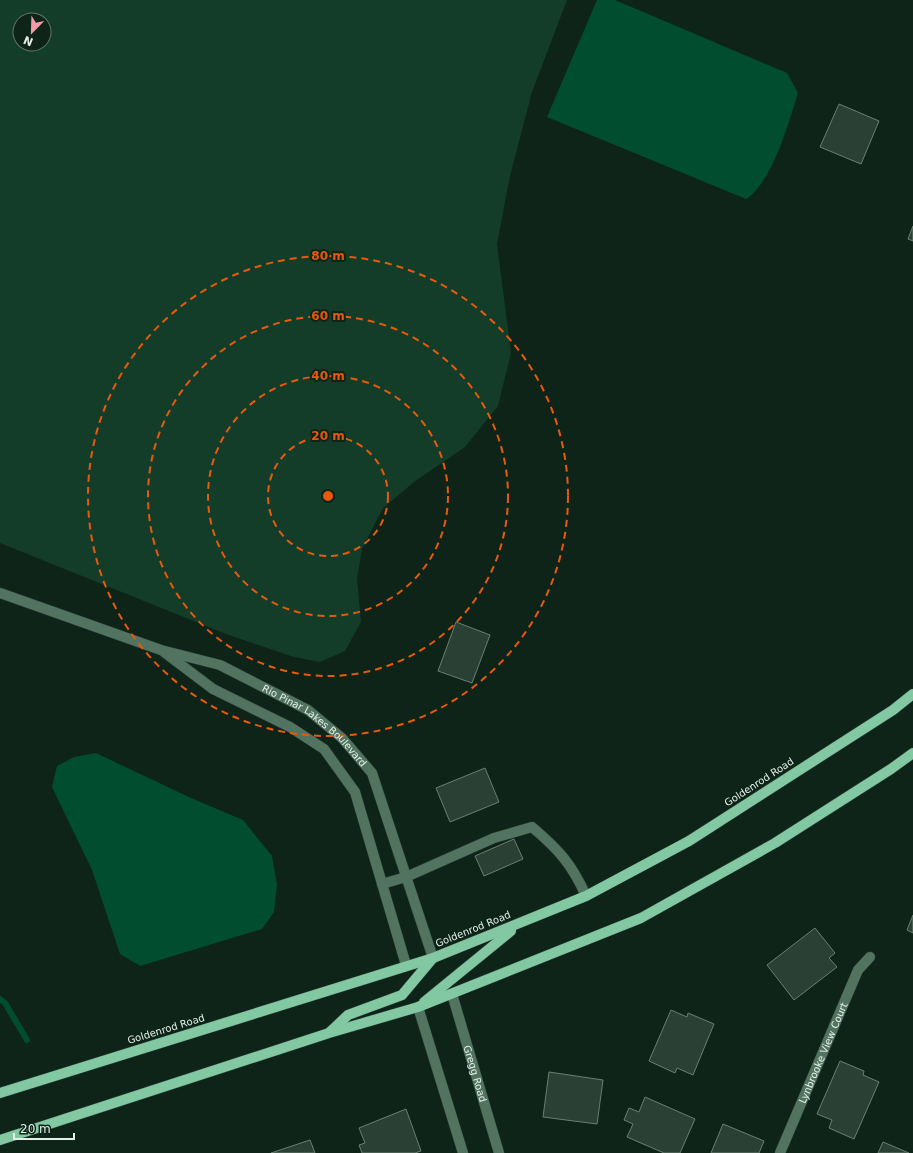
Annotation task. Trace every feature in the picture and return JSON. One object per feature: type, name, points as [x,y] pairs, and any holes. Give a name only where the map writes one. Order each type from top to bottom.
[{"type":"main road","name":"Goldenrod Road","points":[[0,1093],[406,965],[433,958],[586,896],[689,841],[893,710],[913,694]]},
{"type":"main road","points":[[0,1140],[329,1033],[418,1007],[641,918],[775,843],[891,769],[913,753]]},
{"type":"main road","points":[[418,1007],[518,924]]},
{"type":"main road","points":[[329,1033],[348,1015],[402,995],[433,958]]},
{"type":"street","name":"Rio Pinar Lakes Boulevard","points":[[0,593],[161,650],[220,664],[308,710],[342,738],[372,772],[433,958]]},
{"type":"street","name":"Rio Pinar Lakes Boulevard","points":[[161,650],[213,689],[290,727],[324,749],[355,792],[406,965]]},
{"type":"street","points":[[382,884],[406,877],[494,838],[532,827],[556,848],[578,878],[586,896]]},
{"type":"street","name":"Lynbrooke View Court","points":[[780,1153],[858,970],[870,957]]},
{"type":"street","name":"Gregg Road","points":[[452,994],[499,1153]]},
{"type":"street","points":[[418,1007],[463,1153]]},
{"type":"shaded area","points":[[0,0],[567,0],[532,92],[510,176],[497,244],[511,353],[498,406],[465,447],[414,482],[383,508],[362,549],[357,579],[361,622],[345,651],[320,662],[294,657],[226,634],[0,543]]},
{"type":"shaded area","points":[[597,0],[615,0],[787,73],[798,93],[790,120],[772,166],[764,180],[746,199],[547,117]]},
{"type":"shaded area","points":[[96,753],[191,798],[243,820],[272,856],[277,885],[274,912],[262,929],[140,966],[120,954],[92,870],[52,787],[57,766],[74,757]]},
{"type":"building","points":[[839,104],[879,121],[861,164],[820,147]]},
{"type":"building","points":[[913,226],[913,241],[908,239]]},
{"type":"building","points":[[456,622],[490,635],[472,683],[438,671]]},
{"type":"building","points":[[485,768],[499,802],[450,822],[436,788]]},
{"type":"building","points":[[514,839],[523,859],[484,876],[475,856]]},
{"type":"building","points":[[913,915],[913,933],[907,930]]},
{"type":"building","points":[[815,928],[835,953],[829,958],[837,967],[794,1000],[767,965]]},
{"type":"building","points":[[671,1010],[687,1017],[688,1013],[714,1024],[693,1075],[677,1068],[675,1073],[649,1061]]},
{"type":"building","points":[[840,1061],[864,1071],[863,1075],[879,1082],[854,1139],[829,1128],[832,1120],[817,1114]]},
{"type":"building","points":[[549,1072],[603,1080],[597,1124],[543,1117]]},
{"type":"building","points":[[645,1097],[695,1119],[680,1153],[664,1153],[627,1137],[633,1124],[624,1120],[629,1108],[639,1112]]},
{"type":"building","points":[[406,1109],[421,1151],[415,1153],[362,1153],[359,1145],[365,1143],[359,1128]]},
{"type":"building","points":[[723,1124],[764,1141],[759,1153],[711,1153]]},
{"type":"building","points":[[310,1140],[315,1153],[271,1153]]},
{"type":"building","points":[[883,1142],[909,1153],[878,1153]]},
{"type":"waterway","points":[[0,999],[5,1003],[27,1040]]}]
